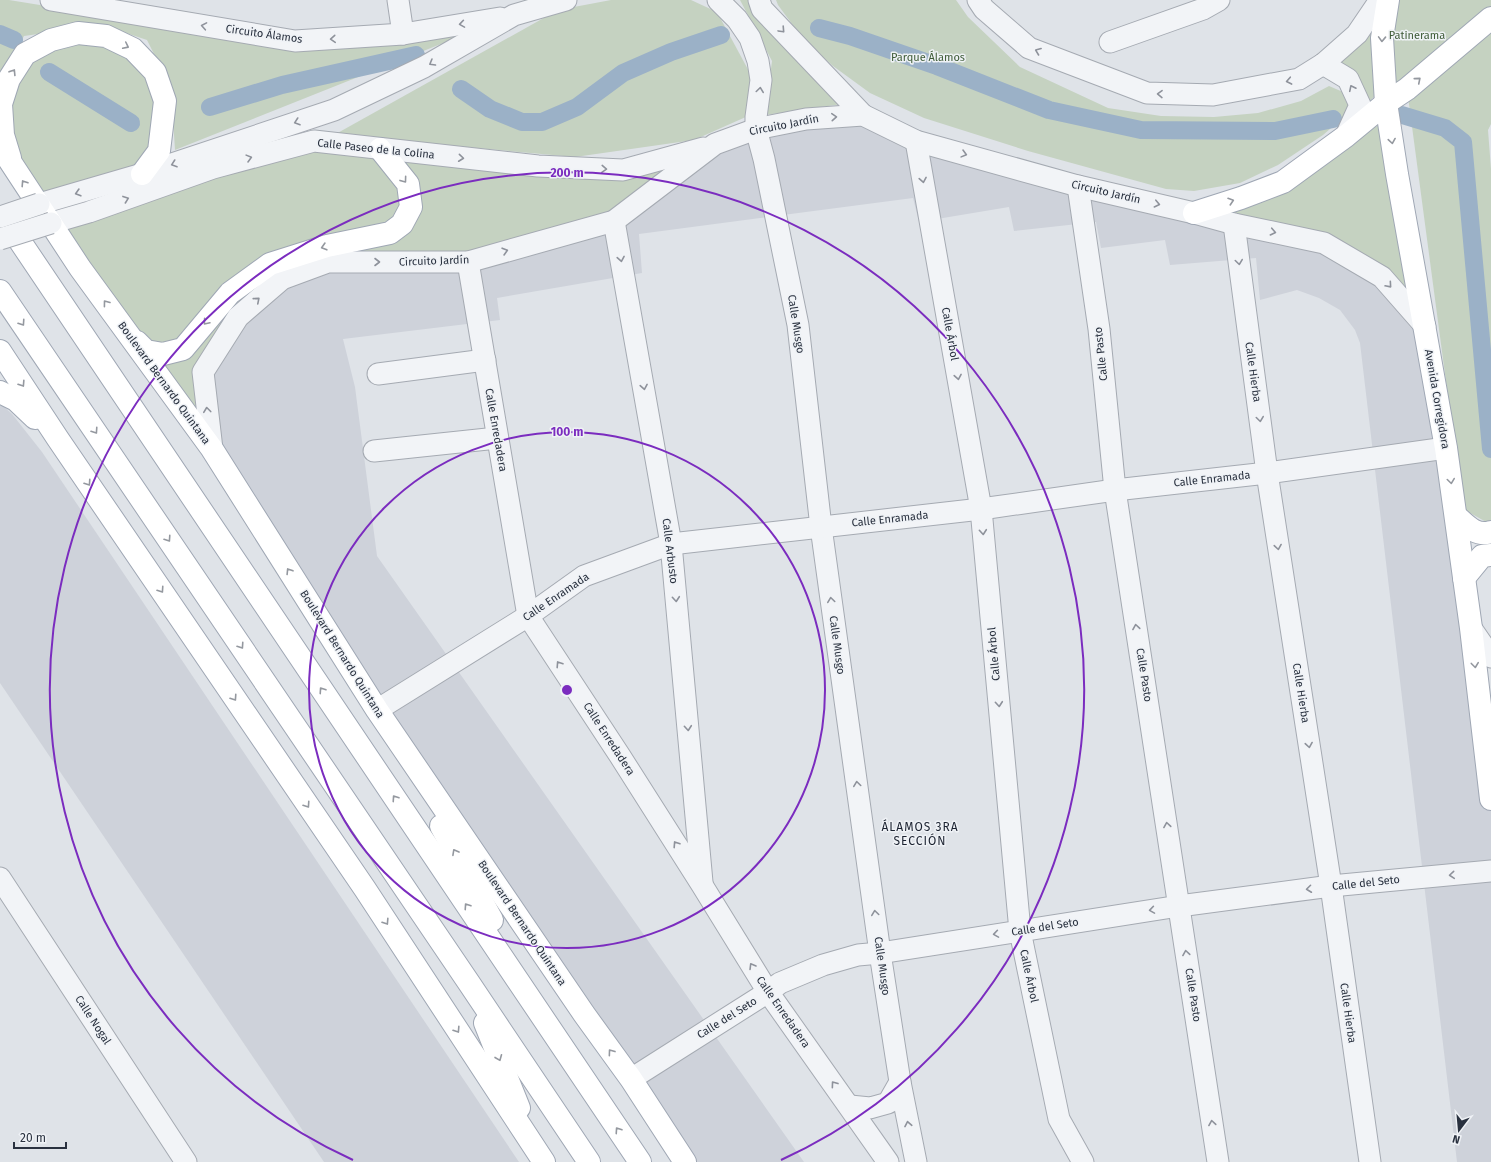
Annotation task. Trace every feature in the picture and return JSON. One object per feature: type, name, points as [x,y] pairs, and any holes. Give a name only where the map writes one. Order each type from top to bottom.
[{"type":"main road","name":"Avenida Corregidora","points":[[1388,0],[1382,38],[1386,103],[1398,180],[1446,448],[1488,752],[1491,799]]},
{"type":"main road","points":[[1194,213],[1241,198],[1283,182],[1346,136],[1386,103],[1407,89],[1491,18]]},
{"type":"main road","name":"Boulevard Bernardo Quintana","points":[[142,174],[159,151],[165,101],[155,72],[132,48],[106,36],[78,33],[51,40],[25,54],[9,79],[1,104],[6,154],[80,268],[212,449],[377,710],[584,1014],[631,1079],[685,1162]]},
{"type":"main road","points":[[129,334],[146,351],[163,354],[183,349],[230,293],[270,264],[327,246],[390,233],[402,224],[411,207],[408,184],[380,149]]},
{"type":"main road","points":[[0,212],[640,1162]]},
{"type":"main road","points":[[0,291],[589,1162]]},
{"type":"main road","points":[[0,351],[58,439],[364,889],[540,1157]]},
{"type":"main road","points":[[0,392],[16,400],[58,439]]},
{"type":"main road","points":[[1456,516],[1472,530],[1486,534],[1491,532]]},
{"type":"main road","points":[[1464,578],[1482,556],[1491,555]]},
{"type":"main road","points":[[377,710],[562,1046]]},
{"type":"main road","points":[[469,983],[540,1157]]},
{"type":"street","name":"Circuito Álamos","points":[[51,0],[295,41],[403,34],[514,16],[545,0]]},
{"type":"street","points":[[398,0],[403,34]]},
{"type":"street","points":[[0,217],[142,174],[334,110],[424,67],[514,16],[566,0]]},
{"type":"street","name":"Calle Musgo","points":[[718,0],[737,19],[750,38],[758,61],[761,80],[756,117],[756,129],[764,159],[798,325],[821,527],[880,953],[900,1082],[916,1162]]},
{"type":"street","points":[[759,0],[762,9],[863,115]]},
{"type":"street","points":[[978,0],[984,9],[1029,48],[1147,93],[1213,95],[1299,79],[1323,64],[1357,34],[1380,0]]},
{"type":"street","points":[[1110,42],[1203,9],[1219,0]]},
{"type":"street","points":[[1323,64],[1348,79],[1360,104],[1346,136]]},
{"type":"street","name":"Circuito Jardín","points":[[212,449],[203,372],[238,317],[282,279],[328,262],[468,262],[614,221],[715,144],[756,129],[806,119],[863,115],[916,141],[1078,186],[1194,213],[1234,224],[1324,243],[1382,277],[1425,326]]},
{"type":"street","name":"Calle Paseo de la Colina","points":[[0,239],[89,212],[213,168],[314,141],[538,166],[623,170],[715,144]]},
{"type":"street","name":"Calle Árbol","points":[[916,141],[981,509],[1020,930],[1059,1119],[1083,1162]]},
{"type":"street","name":"Calle Pasto","points":[[1078,186],[1099,330],[1115,490],[1218,1162]]},
{"type":"street","name":"Calle Arbusto","points":[[614,221],[671,544],[702,885]]},
{"type":"street","name":"Calle Hierba","points":[[1234,224],[1267,472],[1370,1162]]},
{"type":"street","name":"Calle Enredadera","points":[[468,262],[528,616],[620,756],[768,992],[850,1106],[888,1162]]},
{"type":"street","points":[[378,374],[484,360]]},
{"type":"street","points":[[374,451],[497,438]]},
{"type":"street","name":"Calle Enramada","points":[[377,710],[528,616],[584,576],[671,544],[981,509],[1115,490],[1267,472],[1446,448]]},
{"type":"street","points":[[1471,628],[1491,658]]},
{"type":"street","name":"Calle del Seto","points":[[631,1079],[780,983],[823,965],[858,955],[880,953],[1179,906],[1330,886],[1491,871]]},
{"type":"street","name":"Calle Nogal","points":[[0,878],[186,1162]]},
{"type":"street","points":[[850,1106],[870,1108],[888,1103],[900,1082]]},
{"type":"shaded area","points":[[863,115],[916,141],[1324,243],[1425,326],[1491,799],[1491,1162],[1457,1162],[1360,343],[1355,330],[1340,310],[1319,298],[1297,290],[1260,300],[1256,258],[1170,265],[1165,240],[1101,248],[1096,222],[1014,231],[1009,207],[919,222],[913,198],[639,234],[642,273],[497,298],[500,320],[343,339],[355,387],[377,556],[804,1162],[685,1162],[212,449],[203,372],[282,279],[715,144]]},
{"type":"shaded area","points":[[0,406],[3,406],[12,414],[42,452],[519,1162],[324,1162],[0,683]]},
{"type":"green space","points":[[0,0],[9,0],[311,49],[466,34],[175,150],[171,88],[147,40],[102,25],[24,36],[0,82]]},
{"type":"green space","points":[[611,0],[691,0],[717,12],[751,75],[748,116],[694,140],[575,157],[334,135],[558,10]]},
{"type":"green space","points":[[740,0],[753,0],[842,104],[765,115],[772,61]]},
{"type":"green space","name":"Parque Álamos","points":[[776,0],[956,0],[968,17],[1020,67],[1108,108],[1161,116],[1214,117],[1258,113],[1301,101],[1329,86],[1343,92],[1350,104],[1344,117],[1323,135],[1278,165],[1240,183],[1194,191],[1166,189],[1028,151],[924,118],[870,93],[833,66],[803,39],[778,5]]},
{"type":"green space","name":"Patinerama","points":[[1388,0],[1491,0],[1491,124],[1488,130],[1491,169],[1491,520],[1488,523],[1463,509],[1407,89],[1386,103]]},
{"type":"green space","points":[[1376,23],[1375,96],[1366,104],[1330,61]]},
{"type":"green space","points":[[51,40],[133,49],[165,101],[142,174],[46,202],[12,163],[9,79]]},
{"type":"green space","points":[[1379,125],[1413,300],[1318,233],[1223,211]]},
{"type":"green space","points":[[314,141],[623,170],[715,144],[614,221],[468,262],[328,262],[282,279],[203,372],[212,449],[51,223]]},
{"type":"waterway","points":[[819,28],[850,36],[937,66],[1049,110],[1141,130],[1275,131],[1333,119]]},
{"type":"waterway","points":[[0,34],[14,40]]},
{"type":"waterway","points":[[461,89],[490,109],[522,122],[542,122],[577,107],[623,73],[671,52],[721,35]]},
{"type":"waterway","points":[[210,107],[282,85],[416,55]]},
{"type":"waterway","points":[[49,72],[131,123]]},
{"type":"waterway","points":[[1402,115],[1445,128],[1463,142],[1491,449]]},
{"type":"district","name":"ÁLAMOS 3RA SECCIÓN","points":[[920,834]]}]
